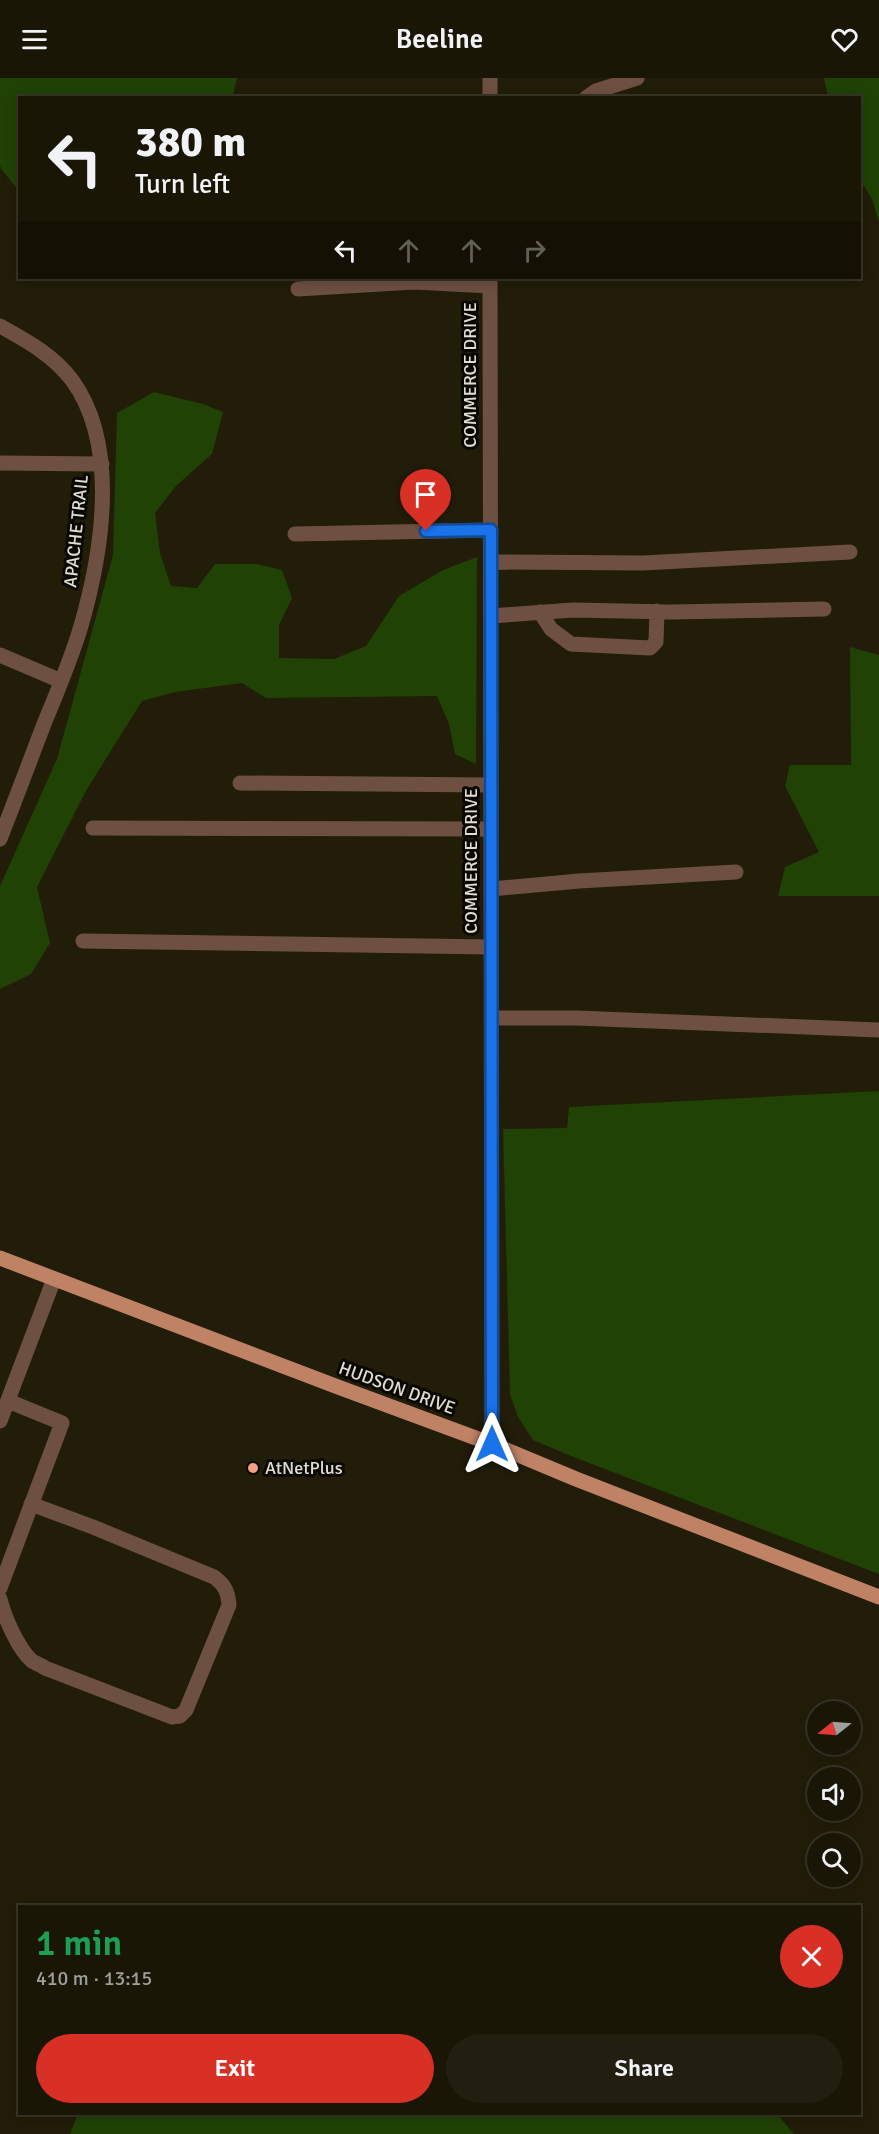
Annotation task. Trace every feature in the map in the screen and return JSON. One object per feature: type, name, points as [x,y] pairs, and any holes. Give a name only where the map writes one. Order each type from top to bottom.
[{"type":"main road","name":"HUDSON DRIVE","points":[[0,1258],[492,1444],[879,1597]]},
{"type":"street","points":[[490,78],[490,96]]},
{"type":"street","points":[[589,96],[596,91],[637,78]]},
{"type":"street","points":[[298,290],[414,282],[490,282]]},
{"type":"street","name":"COMMERCE DRIVE","points":[[490,282],[492,1444]]},
{"type":"street","name":"APACHE TRAIL","points":[[0,326],[38,347],[72,380],[95,427],[102,464],[101,512],[96,558],[80,629],[0,839]]},
{"type":"street","points":[[0,463],[102,464]]},
{"type":"street","points":[[295,534],[491,530]]},
{"type":"street","points":[[491,562],[644,562],[850,552]]},
{"type":"street","points":[[491,616],[573,610],[824,609]]},
{"type":"street","points":[[540,612],[550,629],[571,644],[650,648],[656,642],[657,611]]},
{"type":"street","points":[[0,655],[61,681]]},
{"type":"street","points":[[240,783],[490,785]]},
{"type":"street","points":[[93,828],[490,829]]},
{"type":"street","points":[[491,889],[736,872]]},
{"type":"street","points":[[83,941],[491,947]]},
{"type":"street","points":[[491,1018],[577,1018],[879,1030]]},
{"type":"street","points":[[0,1421],[54,1279]]},
{"type":"street","points":[[0,1587],[62,1423],[8,1401]]},
{"type":"street","points":[[0,1599],[3,1611],[22,1649],[32,1661],[172,1717],[180,1716],[186,1710],[230,1605],[224,1584],[214,1577],[31,1504]]},
{"type":"green space","points":[[0,78],[237,78],[233,95],[230,96],[18,96],[18,190],[0,165]]},
{"type":"green space","points":[[824,78],[879,78],[879,222],[872,199],[861,182],[861,96],[828,96]]},
{"type":"green space","points":[[154,392],[203,404],[223,412],[212,454],[176,486],[155,513],[160,553],[171,586],[197,588],[215,564],[256,564],[282,570],[292,598],[279,625],[279,658],[334,659],[366,646],[399,596],[443,570],[477,557],[476,764],[455,754],[449,724],[437,696],[266,698],[242,683],[175,692],[142,701],[87,789],[37,887],[50,943],[31,974],[0,989],[0,886],[57,759],[113,555],[117,413]]},
{"type":"green space","points":[[850,647],[879,655],[879,896],[778,896],[785,867],[819,852],[785,786],[790,765],[851,765]]},
{"type":"green space","points":[[879,1091],[879,1574],[533,1440],[518,1417],[510,1394],[503,1129],[567,1128],[569,1107]]},
{"type":"green space","points":[[78,2115],[778,2115],[794,2134],[70,2134]]},
{"type":"place","name":"AtNetPlus","points":[[253,1468]]},
{"type":"route","points":[[426,531],[491,530],[492,1444]]}]
